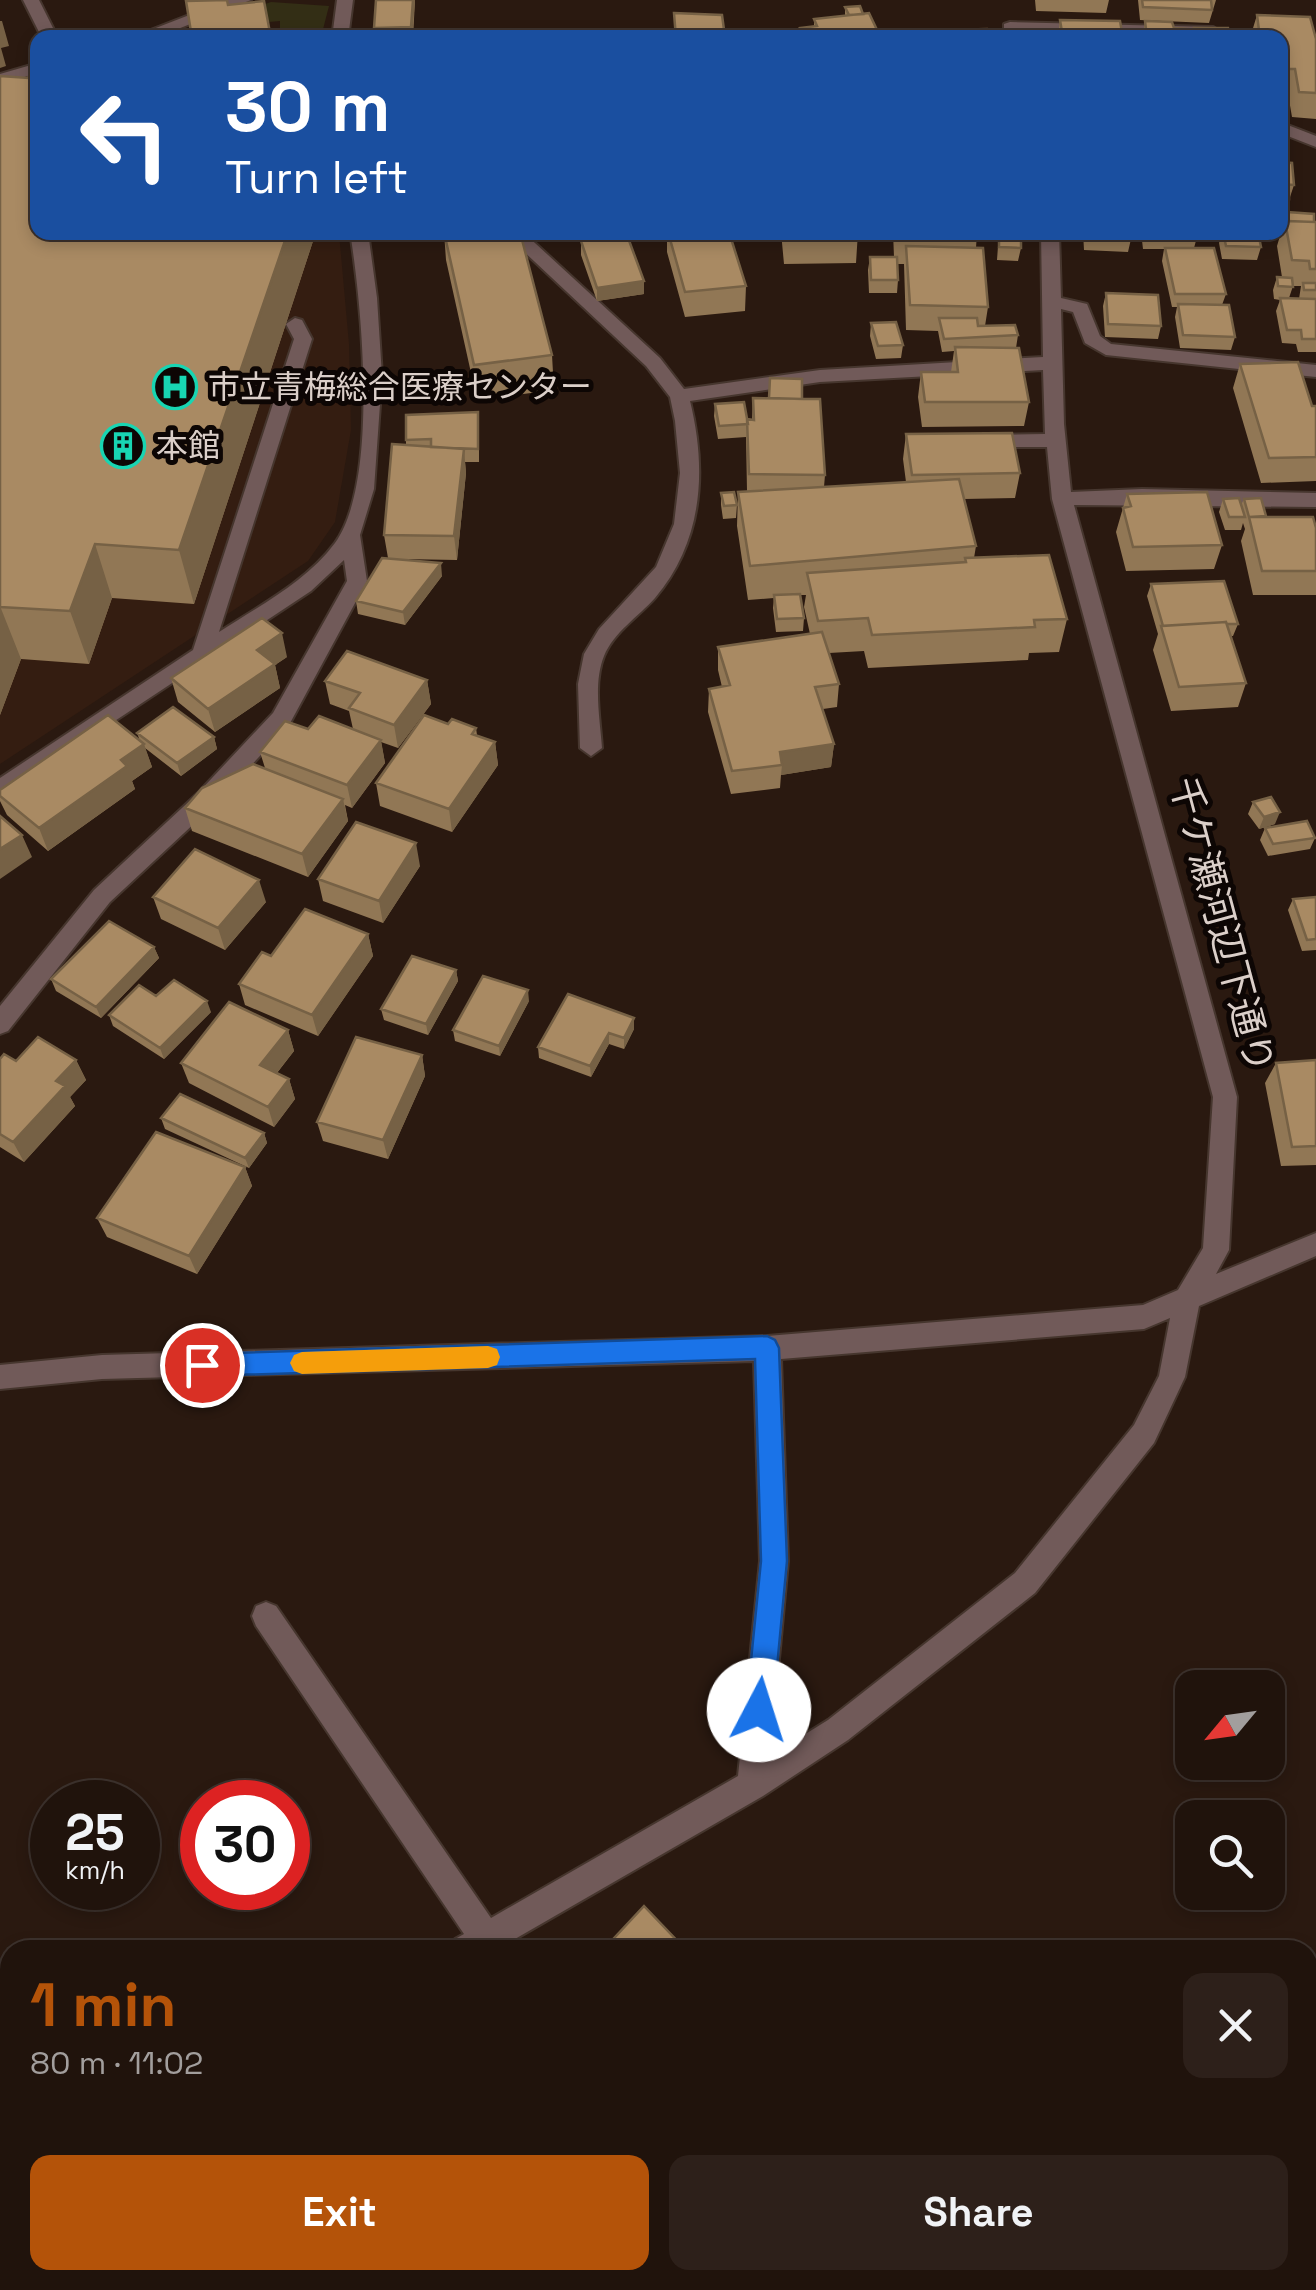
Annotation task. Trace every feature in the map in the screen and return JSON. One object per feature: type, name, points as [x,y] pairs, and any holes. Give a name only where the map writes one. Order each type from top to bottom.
[{"type":"street","points":[[31,0],[46,30]]},
{"type":"street","points":[[160,30],[243,0]]},
{"type":"street","points":[[341,30],[345,0]]},
{"type":"street","points":[[1010,26],[1145,30]]},
{"type":"street","points":[[0,79],[30,70]]},
{"type":"street","points":[[1288,131],[1316,142]]},
{"type":"street","points":[[4,780],[202,654],[324,570],[350,534],[363,486],[370,420],[369,337],[360,240]]},
{"type":"street","points":[[521,240],[653,362],[679,396],[692,473],[686,516],[673,552],[651,589],[614,626],[591,660],[591,748]]},
{"type":"street","name":"千ケ瀬河辺下通り","points":[[483,1940],[752,1785],[838,1730],[1026,1583],[1144,1434],[1172,1377],[1188,1299],[1216,1250],[1226,1097],[1062,499],[1056,440],[1050,240]]},
{"type":"street","points":[[1053,302],[1082,308],[1092,339],[1106,350],[1316,370]]},
{"type":"street","points":[[202,654],[303,339],[296,324]]},
{"type":"street","points":[[679,396],[820,376],[1053,363]]},
{"type":"street","points":[[963,441],[1056,440]]},
{"type":"street","points":[[1062,499],[1142,496],[1316,500]]},
{"type":"street","points":[[0,1024],[102,896],[205,800],[281,719],[357,581],[350,534]]},
{"type":"street","points":[[0,1376],[102,1367],[767,1348],[1144,1317],[1316,1244]]},
{"type":"street","points":[[752,1785],[774,1561],[767,1348]]},
{"type":"street","points":[[266,1616],[473,1940]]},
{"type":"shaded area","points":[[271,2],[329,6],[323,30],[280,28],[280,21],[197,28]]},
{"type":"shaded area","name":"市立青梅総合医療センター","points":[[0,91],[30,202],[30,240],[340,240],[349,344],[351,430],[335,522],[308,561],[0,764]]},
{"type":"building","points":[[227,0],[228,5],[264,1],[269,30],[191,30],[186,1]]},
{"type":"building","points":[[376,0],[413,0],[411,27],[374,28]]},
{"type":"building","points":[[1142,0],[1211,0],[1212,10],[1143,7]]},
{"type":"building","points":[[860,6],[863,14],[849,15],[845,7]]},
{"type":"building","points":[[674,13],[722,15],[724,30],[675,30]]},
{"type":"building","points":[[869,13],[877,30],[801,30],[817,26],[814,19]]},
{"type":"building","points":[[1257,15],[1310,17],[1316,39],[1316,93],[1299,92],[1295,69],[1288,69],[1288,30],[1259,30]]},
{"type":"building","points":[[1060,20],[1120,21],[1122,30],[1062,30]]},
{"type":"building","points":[[1145,21],[1172,22],[1174,28],[1188,30],[1146,30]]},
{"type":"building","points":[[1194,28],[1228,30],[1194,30]]},
{"type":"building","name":"本館","points":[[30,74],[30,240],[285,240],[179,550],[95,544],[70,611],[0,607],[0,76],[28,78]]},
{"type":"building","points":[[1288,163],[1292,163],[1294,185],[1288,185]]},
{"type":"building","points":[[1288,212],[1314,214],[1314,222],[1288,221]]},
{"type":"building","points":[[1288,221],[1316,222],[1316,269],[1310,269],[1309,261],[1292,260]]},
{"type":"building","points":[[446,240],[522,240],[552,355],[474,365]]},
{"type":"building","points":[[629,240],[644,281],[597,288],[581,241]]},
{"type":"building","points":[[670,240],[732,240],[746,286],[685,292]]},
{"type":"building","points":[[999,240],[1021,240],[1021,248],[999,247]]},
{"type":"building","points":[[1225,240],[1260,240],[1261,247],[1226,246]]},
{"type":"building","points":[[906,246],[983,248],[988,307],[910,305]]},
{"type":"building","points":[[1165,248],[1214,248],[1226,294],[1175,294]]},
{"type":"building","points":[[870,257],[897,257],[898,280],[871,280]]},
{"type":"building","points":[[1277,277],[1292,278],[1293,287],[1278,286]]},
{"type":"building","points":[[1303,283],[1316,283],[1316,290],[1304,290]]},
{"type":"building","points":[[1106,293],[1158,295],[1161,326],[1108,324]]},
{"type":"building","points":[[1280,298],[1316,299],[1316,339],[1302,339],[1301,330],[1287,330]]},
{"type":"building","points":[[1178,304],[1229,305],[1235,337],[1183,335]]},
{"type":"building","points":[[939,318],[977,318],[978,326],[1015,325],[1018,335],[944,339]]},
{"type":"building","points":[[896,322],[903,345],[878,346],[871,323]]},
{"type":"building","points":[[955,347],[1019,348],[1029,402],[925,402],[921,372],[958,372]]},
{"type":"building","points":[[1298,362],[1312,406],[1316,406],[1316,457],[1269,458],[1240,364]]},
{"type":"building","points":[[770,378],[802,379],[802,399],[769,398]]},
{"type":"building","points":[[753,398],[820,399],[825,475],[749,474],[747,419],[754,420]]},
{"type":"building","points":[[744,402],[748,424],[719,426],[715,404]]},
{"type":"building","points":[[478,412],[478,449],[431,447],[431,439],[406,440],[406,415]]},
{"type":"building","points":[[1012,433],[1020,473],[912,475],[906,434]]},
{"type":"building","points":[[392,444],[464,449],[454,536],[384,535]]},
{"type":"building","points":[[959,479],[976,546],[750,566],[738,492]]},
{"type":"building","points":[[734,492],[737,505],[724,506],[721,493]]},
{"type":"building","points":[[1207,492],[1222,545],[1133,547],[1123,508],[1131,506],[1127,494]]},
{"type":"building","points":[[1239,498],[1245,517],[1229,517],[1223,499]]},
{"type":"building","points":[[1261,498],[1266,516],[1249,517],[1244,499]]},
{"type":"building","points":[[1249,517],[1313,517],[1316,571],[1262,571]]},
{"type":"building","points":[[1049,555],[1067,619],[1034,620],[1035,627],[872,635],[868,618],[818,621],[807,573],[966,562],[965,558]]},
{"type":"building","points":[[382,558],[441,563],[403,612],[356,601]]},
{"type":"building","points":[[1224,581],[1238,624],[1163,626],[1151,584]]},
{"type":"building","points":[[800,594],[804,618],[777,619],[774,595]]},
{"type":"building","points":[[262,618],[282,633],[257,650],[275,664],[208,709],[171,678]]},
{"type":"building","points":[[1226,622],[1246,683],[1179,687],[1161,626]]},
{"type":"building","points":[[822,632],[839,684],[815,687],[834,744],[780,752],[782,765],[732,771],[709,689],[730,685],[718,647]]},
{"type":"building","points":[[347,651],[427,680],[394,725],[349,708],[360,693],[325,681]]},
{"type":"building","points":[[173,707],[214,737],[177,763],[137,733]]},
{"type":"building","points":[[108,715],[144,744],[121,760],[127,766],[39,828],[0,796],[0,790]]},
{"type":"building","points":[[424,715],[476,728],[472,734],[495,742],[449,809],[376,783]]},
{"type":"building","points":[[319,716],[381,740],[347,785],[260,752],[285,721],[308,729]]},
{"type":"building","points":[[253,764],[343,799],[302,854],[185,808],[202,788]]},
{"type":"building","points":[[1271,797],[1280,812],[1264,817],[1253,802]]},
{"type":"building","points":[[0,816],[22,835],[0,849]]},
{"type":"building","points":[[1307,821],[1315,838],[1273,844],[1265,828]]},
{"type":"building","points":[[356,822],[416,843],[379,901],[318,879]]},
{"type":"building","points":[[195,849],[259,880],[218,928],[153,897]]},
{"type":"building","points":[[1316,897],[1316,939],[1307,940],[1293,899]]},
{"type":"building","points":[[305,909],[368,934],[312,1015],[239,984],[262,952],[271,956]]},
{"type":"building","points":[[109,921],[154,947],[96,1007],[51,979]]},
{"type":"building","points":[[412,956],[456,970],[426,1024],[381,1009]]},
{"type":"building","points":[[483,976],[528,990],[499,1046],[453,1030]]},
{"type":"building","points":[[174,980],[207,1001],[160,1048],[109,1015],[139,985],[156,996]]},
{"type":"building","points":[[568,994],[634,1018],[624,1038],[609,1033],[590,1066],[538,1047]]},
{"type":"building","points":[[229,1002],[288,1030],[260,1065],[289,1079],[268,1107],[181,1063]]},
{"type":"building","points":[[38,1037],[76,1060],[56,1081],[65,1086],[13,1142],[0,1134],[0,1059],[4,1054],[16,1061]]},
{"type":"building","points":[[356,1037],[422,1055],[383,1140],[317,1122]]},
{"type":"building","points":[[1316,1060],[1316,1146],[1292,1147],[1276,1063]]},
{"type":"building","points":[[180,1094],[264,1133],[245,1158],[161,1118]]},
{"type":"building","points":[[156,1132],[245,1167],[189,1256],[97,1218]]},
{"type":"building","points":[[644,1906],[676,1940],[612,1940]]},
{"type":"slow traffic","points":[[302,1363],[488,1357]]},
{"type":"place","name":"市立青梅総合医療センター","points":[[175,387]]},
{"type":"place","name":"本館","points":[[123,446]]},
{"type":"route","points":[[202,1365],[767,1348],[774,1561],[759,1710]]}]
